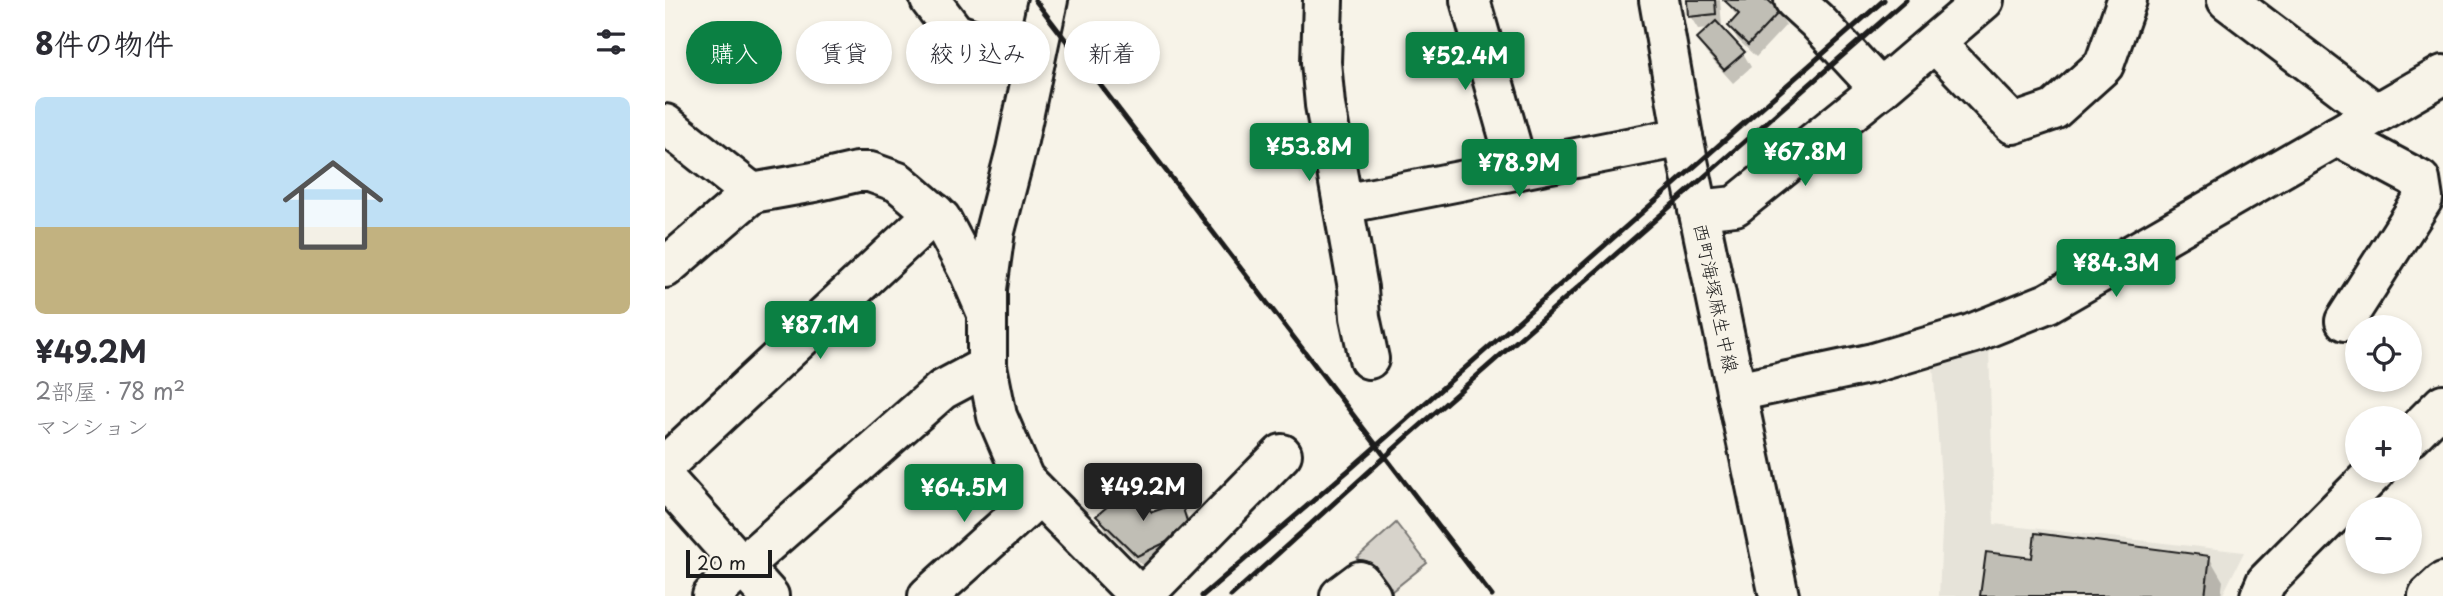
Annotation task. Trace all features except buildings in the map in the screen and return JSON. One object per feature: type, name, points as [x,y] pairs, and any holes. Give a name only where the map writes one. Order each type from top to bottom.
[{"type":"street","points":[[930,0],[946,21]]},
{"type":"street","points":[[1044,21],[1048,0]]},
{"type":"street","points":[[1323,0],[1321,62],[1325,105],[1369,359]]},
{"type":"street","points":[[1470,0],[1518,169]]},
{"type":"street","name":"西町海塚麻生中線","points":[[1659,0],[1683,136],[1779,596]]},
{"type":"street","points":[[1794,0],[1880,89]]},
{"type":"street","points":[[1698,210],[1735,206],[1880,89],[1984,0]]},
{"type":"street","points":[[1935,43],[2013,124],[2054,110],[2104,65],[2127,0]]},
{"type":"street","points":[[2227,0],[2376,113]]},
{"type":"street","points":[[1736,392],[1873,363],[1971,334],[2048,303],[2443,75]]},
{"type":"street","points":[[1030,84],[995,231],[987,289],[987,366],[997,416],[1024,479],[1141,596],[1282,454]]},
{"type":"street","points":[[665,124],[752,193]]},
{"type":"street","points":[[1343,204],[1683,136]]},
{"type":"street","points":[[2337,136],[2420,180],[2423,199],[2350,315]]},
{"type":"street","points":[[665,268],[752,193],[857,172],[870,172],[898,182],[941,219],[987,313]]},
{"type":"street","points":[[665,465],[935,213]]},
{"type":"street","points":[[712,596],[742,566],[942,390],[987,366]]},
{"type":"street","points":[[2422,425],[2443,404]]},
{"type":"street","points":[[665,479],[769,596]]},
{"type":"street","points":[[2260,596],[2266,582],[2364,483]]},
{"type":"street","points":[[928,596],[1039,496]]},
{"type":"street","points":[[1340,596],[1360,581],[1371,596]]},
{"type":"street","points":[[2428,596],[2443,582]]},
{"type":"shaded area","points":[[1989,346],[1994,524],[2244,552],[2222,596],[1939,596],[1943,509],[1933,364]]},
{"type":"shaded area","points":[[1396,523],[1427,563],[1387,595],[1357,558]]},
{"type":"railway","points":[[1035,0],[1492,596]]},
{"type":"railway","points":[[1202,596],[1884,0]]},
{"type":"railway","points":[[1231,596],[1406,438],[1906,0]]}]
